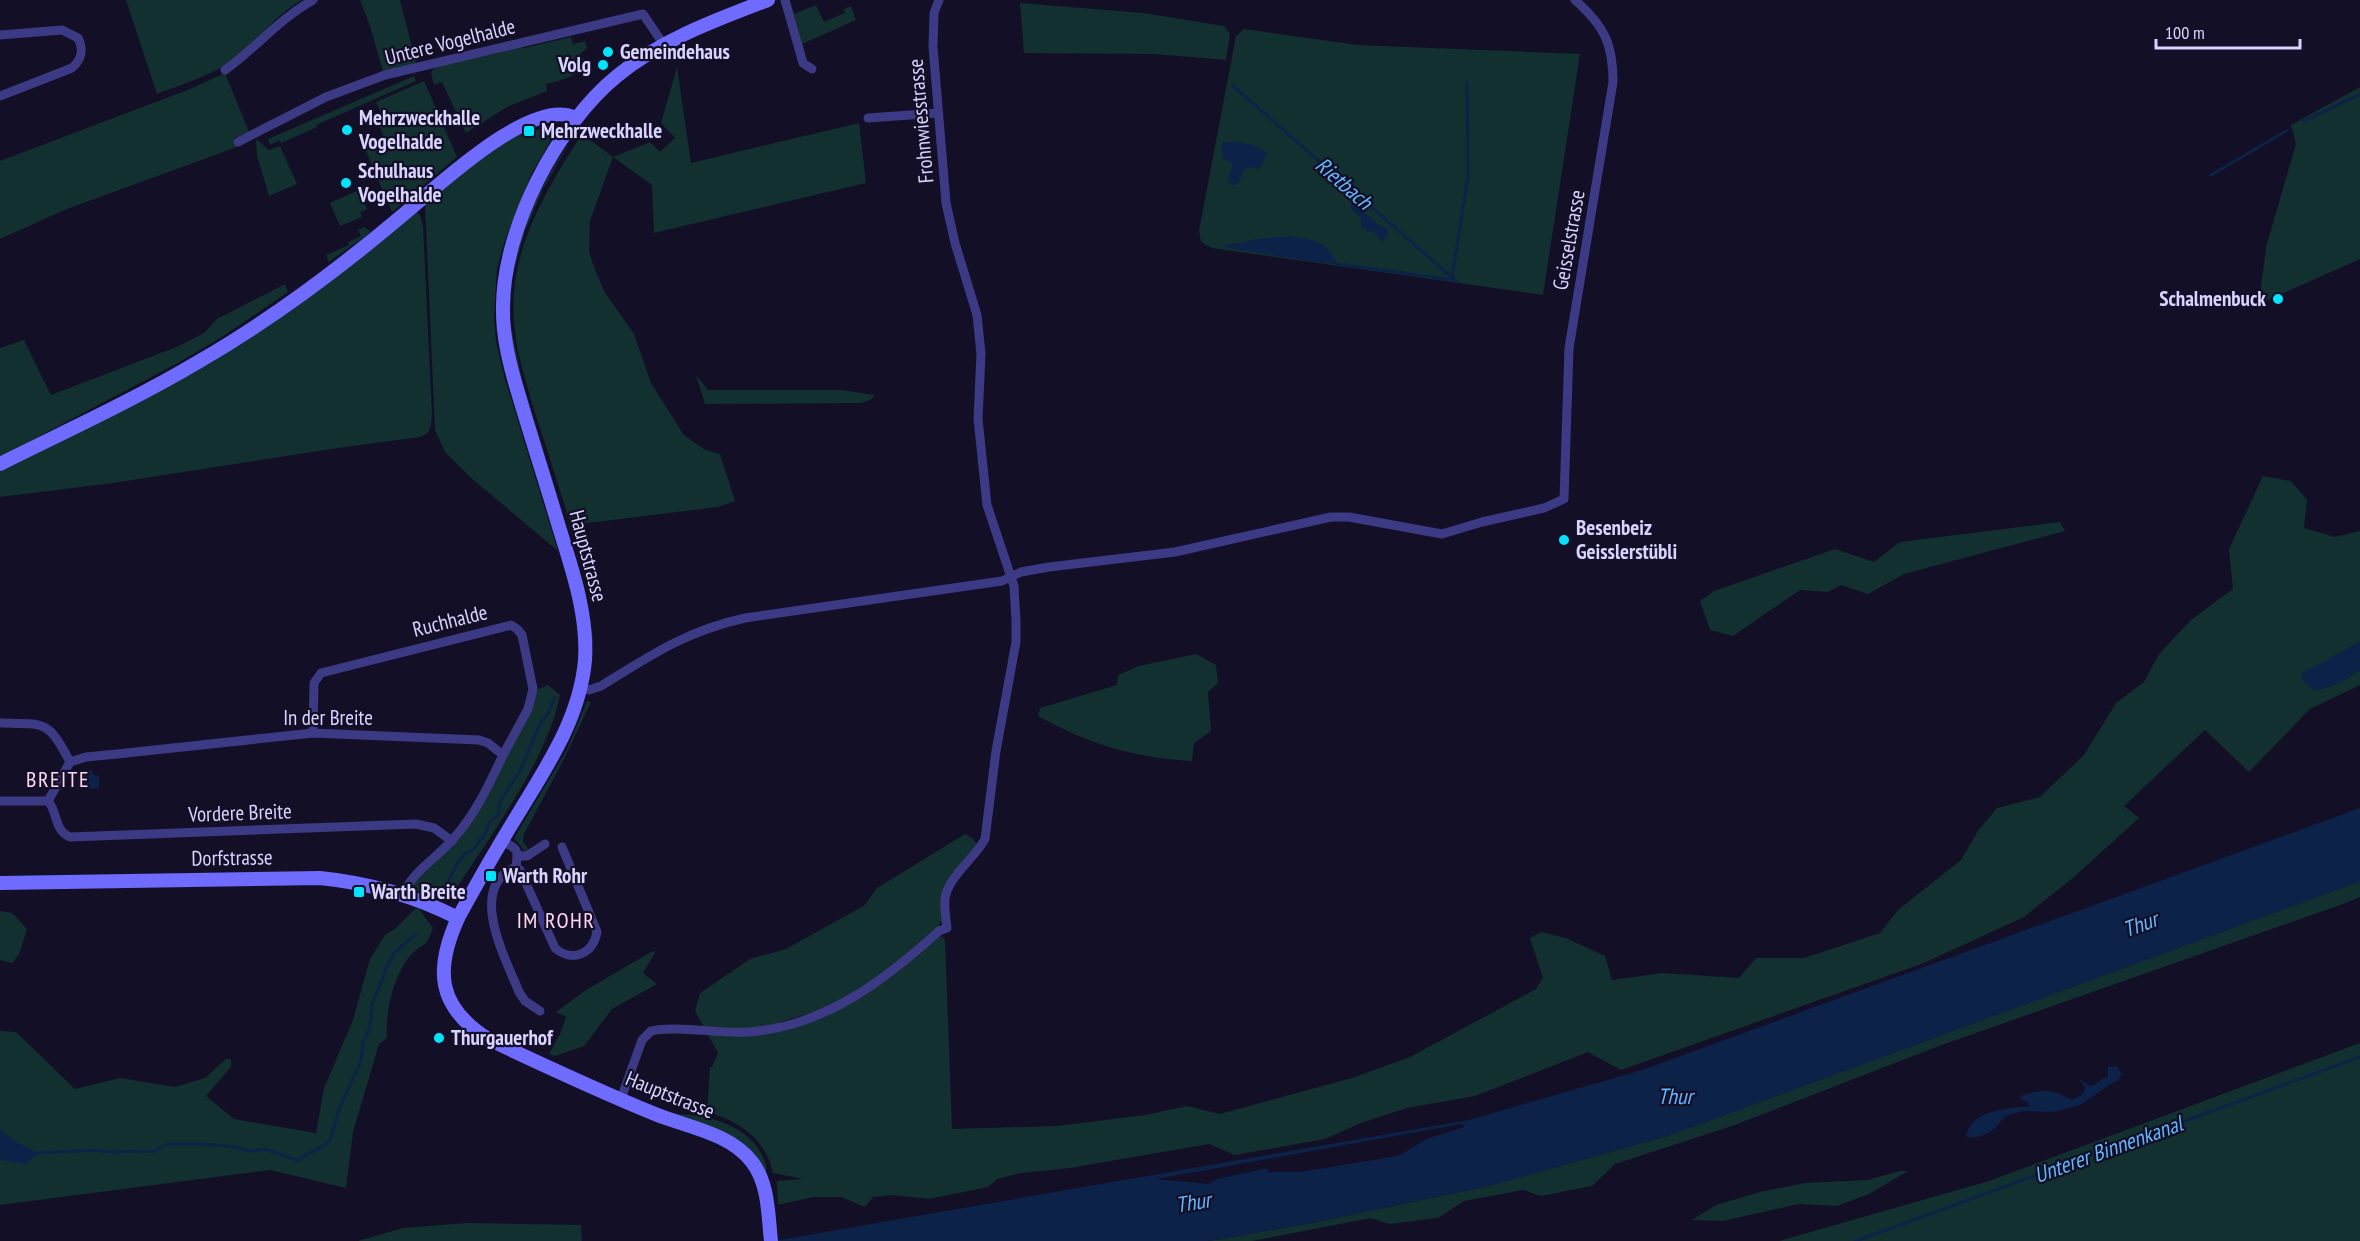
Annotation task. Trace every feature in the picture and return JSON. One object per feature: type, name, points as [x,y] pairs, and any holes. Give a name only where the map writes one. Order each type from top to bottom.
[{"type":"main road","name":"Hauptstrasse","points":[[768,0],[664,45],[617,76],[572,128],[537,185],[510,254],[505,278],[503,327],[507,350],[579,596],[585,646],[581,688],[567,727],[458,918],[446,948],[443,973],[446,989],[457,1013],[467,1024],[488,1039],[621,1099],[733,1144],[747,1156],[758,1171],[764,1189],[771,1241]]},
{"type":"main road","points":[[0,464],[180,373],[246,333],[336,269],[481,150],[525,124],[552,115],[567,115],[572,128]]},
{"type":"main road","points":[[525,124],[548,124],[572,128]]},
{"type":"main road","name":"Dorfstrasse","points":[[0,883],[300,878],[354,882],[403,894],[458,918]]},
{"type":"street","points":[[225,70],[284,18],[313,0]]},
{"type":"street","points":[[785,0],[803,63],[812,69]]},
{"type":"street","name":"Frohnwiesstrasse","points":[[621,1099],[642,1040],[651,1031],[747,1032],[765,1030],[837,1007],[896,970],[939,931],[947,928],[945,906],[947,890],[978,852],[987,830],[996,751],[1016,642],[1015,596],[987,504],[978,419],[981,354],[977,315],[954,240],[946,203],[933,28],[934,13],[939,0]]},
{"type":"street","name":"Geisselstrasse","points":[[1011,577],[1021,572],[1049,567],[1175,552],[1331,517],[1349,517],[1442,534],[1482,522],[1545,508],[1564,499],[1569,348],[1613,82],[1613,60],[1609,42],[1601,26],[1575,0]]},
{"type":"street","name":"Untere Vogelhalde","points":[[238,142],[326,98],[385,75],[643,14],[664,45]]},
{"type":"street","points":[[0,35],[64,31],[78,38],[82,49],[79,61],[72,68],[0,96]]},
{"type":"street","points":[[868,118],[938,113]]},
{"type":"street","points":[[581,688],[589,690],[601,686],[681,639],[716,625],[745,618],[1011,577]]},
{"type":"street","name":"Ruchhalde","points":[[313,733],[314,683],[323,671],[511,625],[517,628],[522,635],[533,689],[528,709],[503,755]]},
{"type":"street","points":[[0,723],[37,724],[48,727],[70,762],[48,801],[0,801]]},
{"type":"street","name":"In der Breite","points":[[70,762],[106,755],[313,733],[479,740],[488,743],[503,755]]},
{"type":"street","points":[[403,894],[412,878],[452,841],[469,820],[503,755]]},
{"type":"street","name":"Vordere Breite","points":[[48,801],[54,809],[60,830],[70,837],[416,824],[434,828],[452,841]]},
{"type":"street","points":[[502,841],[514,848],[519,856],[516,867],[501,876],[496,886],[492,901],[493,925],[519,992],[525,1001],[540,1011]]},
{"type":"street","points":[[519,856],[527,856],[545,844]]},
{"type":"street","points":[[516,867],[520,870],[555,948],[567,955],[581,955],[592,947],[597,932],[562,847]]},
{"type":"green space","points":[[126,0],[302,0],[284,12],[238,56],[220,68],[157,94]]},
{"type":"green space","points":[[360,0],[400,0],[416,63],[383,72]]},
{"type":"green space","points":[[1020,3],[1143,13],[1224,26],[1230,34],[1226,60],[1154,54],[1024,53]]},
{"type":"green space","points":[[816,5],[824,22],[845,13],[844,9],[851,6],[856,20],[802,44],[794,14]]},
{"type":"green space","points":[[1244,29],[1358,45],[1580,54],[1543,295],[1212,248],[1201,242],[1199,231],[1236,36]]},
{"type":"green space","points":[[571,37],[573,44],[585,41],[587,48],[580,54],[587,64],[568,77],[546,84],[547,91],[507,107],[466,133],[442,82],[434,85],[431,74],[436,67],[499,53],[499,51],[517,46],[524,48]]},
{"type":"green space","points":[[677,67],[691,163],[859,123],[866,183],[654,233],[652,185],[613,157],[650,142],[660,152],[675,138],[661,123]]},
{"type":"green space","points":[[225,73],[249,132],[234,138],[237,147],[67,209],[0,239],[0,161],[190,89]]},
{"type":"green space","points":[[414,76],[416,81],[281,143],[280,140],[270,145],[268,139]]},
{"type":"green space","points":[[424,81],[457,157],[392,212],[365,149],[385,140],[380,127],[386,124],[376,102]]},
{"type":"green space","points":[[2360,87],[2360,259],[2259,304],[2266,247],[2296,144],[2291,125]]},
{"type":"green space","points":[[539,129],[548,131],[551,140],[532,173],[505,240],[497,269],[494,317],[496,341],[505,379],[558,551],[470,477],[445,452],[435,430],[425,204],[500,143]]},
{"type":"green space","points":[[582,134],[613,157],[590,221],[589,251],[594,267],[604,291],[634,334],[651,383],[684,435],[705,450],[720,454],[735,501],[718,507],[571,525],[520,360],[514,326],[514,292],[522,250],[538,209]]},
{"type":"green space","points":[[572,138],[543,189],[525,231],[512,277],[510,321],[521,376],[584,586],[593,638],[589,682],[591,658],[513,353],[508,316],[510,287],[514,264],[519,242],[547,178]]},
{"type":"green space","points":[[256,139],[269,150],[280,146],[297,184],[269,196],[257,156]]},
{"type":"green space","points":[[368,186],[372,194],[362,199],[367,209],[360,212],[362,217],[340,226],[330,203]]},
{"type":"green space","points":[[417,212],[423,226],[432,414],[427,433],[420,437],[113,483],[0,497],[0,471],[127,408]]},
{"type":"green space","points":[[364,227],[371,232],[329,262],[326,255],[349,245],[348,242],[361,236],[358,230]]},
{"type":"green space","points":[[285,284],[288,292],[222,337],[176,364],[0,457],[0,348],[24,340],[51,395],[179,346],[204,333],[217,319]]},
{"type":"green space","points":[[696,375],[708,390],[841,390],[875,395],[870,400],[861,403],[705,404]]},
{"type":"green space","points":[[2263,476],[2291,481],[2307,500],[2304,528],[2335,537],[2360,531],[2360,642],[2302,674],[2303,680],[2314,691],[2337,684],[2360,670],[2360,685],[2310,709],[2249,772],[2205,730],[2124,806],[2139,818],[2074,877],[2024,917],[1924,963],[1621,1070],[1588,1052],[1475,1096],[1407,1108],[1361,1123],[1325,1139],[1235,1155],[1209,1144],[1070,1168],[1021,1173],[997,1179],[988,1187],[929,1199],[893,1195],[873,1197],[865,1207],[841,1197],[813,1197],[778,1205],[777,1181],[803,1179],[773,1173],[764,1150],[749,1133],[730,1121],[707,1112],[710,1067],[718,1053],[695,1011],[700,993],[750,959],[786,949],[865,905],[877,888],[965,834],[979,846],[945,889],[943,919],[934,933],[887,974],[855,995],[828,1008],[780,1022],[774,1030],[819,1018],[840,1008],[880,983],[934,939],[942,936],[945,940],[952,1129],[1057,1126],[1145,1115],[1187,1106],[1220,1114],[1352,1078],[1410,1057],[1536,989],[1543,978],[1530,938],[1541,932],[1566,938],[1605,956],[1612,980],[1663,973],[1739,978],[1756,958],[1804,958],[1880,933],[1898,910],[1961,860],[1978,831],[1997,808],[2040,797],[2084,755],[2116,703],[2144,682],[2159,654],[2191,620],[2233,589],[2229,549]]},
{"type":"green space","points":[[2060,522],[2065,531],[1904,574],[1868,594],[1841,585],[1828,592],[1800,590],[1733,636],[1710,630],[1700,601],[1714,591],[1835,549],[1874,562],[1900,542]]},
{"type":"green space","points":[[1196,654],[1216,665],[1218,683],[1208,692],[1211,731],[1194,743],[1192,761],[1151,757],[1112,748],[1075,734],[1038,716],[1040,708],[1117,685],[1118,675],[1139,666]]},
{"type":"green space","points":[[548,685],[560,695],[553,721],[543,747],[498,826],[450,898],[439,900],[413,890],[414,883],[453,843],[536,690]]},
{"type":"green space","points":[[587,701],[591,702],[524,834],[523,841],[529,850],[526,853],[514,838],[566,751]]},
{"type":"green space","points":[[2360,881],[2360,897],[2343,904],[1939,1046],[1732,1126],[1615,1164],[1592,1186],[1541,1196],[1523,1190],[1464,1201],[1438,1218],[1389,1224],[1371,1218],[1252,1241],[1208,1241],[1311,1223],[1488,1186],[1667,1136]]},
{"type":"green space","points":[[415,909],[419,909],[433,928],[425,943],[404,964],[391,995],[387,1017],[387,1038],[379,1044],[353,1132],[346,1188],[270,1170],[0,1205],[0,1031],[16,1032],[75,1089],[120,1078],[175,1087],[205,1078],[226,1059],[231,1059],[231,1067],[206,1096],[234,1119],[316,1133],[324,1088],[353,1020],[370,959],[385,935],[396,928]]},
{"type":"green space","points":[[0,911],[12,913],[27,929],[19,954],[12,963],[0,960]]},
{"type":"green space","points":[[656,951],[643,973],[657,984],[612,1009],[584,1046],[555,1056],[549,1054],[566,1017],[556,1012],[586,990]]},
{"type":"green space","points":[[2360,1043],[2360,1241],[1779,1241],[1989,1181]]},
{"type":"green space","points":[[674,1114],[703,1117],[731,1126],[754,1143],[767,1169],[765,1172]]},
{"type":"green space","points":[[1908,1171],[1869,1194],[1837,1206],[1799,1204],[1723,1221],[1692,1220],[1716,1205],[1760,1192],[1805,1183],[1868,1180]]},
{"type":"green space","points":[[467,1223],[581,1225],[582,1241],[358,1241],[403,1228]]},
{"type":"water","points":[[1225,142],[1254,146],[1267,155],[1259,169],[1251,167],[1243,170],[1240,182],[1235,185],[1231,185],[1228,181],[1233,163],[1223,159],[1221,145]]},
{"type":"water","points":[[1353,203],[1379,225],[1387,228],[1389,235],[1381,242],[1374,231],[1368,232],[1361,226],[1361,218],[1350,206]]},
{"type":"water","points":[[1290,236],[1319,243],[1329,251],[1337,264],[1223,247],[1250,240]]},
{"type":"water","points":[[2360,642],[2360,670],[2337,684],[2314,691],[2303,680],[2302,673]]},
{"type":"water","points":[[91,770],[94,775],[99,776],[99,788],[78,789],[78,772]]},
{"type":"water","name":"Thur","points":[[2360,808],[2360,881],[1667,1136],[1488,1186],[1311,1223],[1208,1241],[773,1241],[1469,1120],[1642,1070]],"holes":[[[1462,1124],[1464,1127],[1427,1139],[1398,1156],[1300,1172],[1267,1172],[1268,1168],[1217,1179],[1209,1184],[1156,1179]]]},
{"type":"water","points":[[2117,1066],[2122,1075],[2117,1081],[2080,1105],[2054,1112],[2023,1111],[2005,1116],[1998,1125],[1984,1135],[1966,1137],[1969,1128],[1982,1116],[1991,1112],[2030,1106],[2028,1102],[2020,1099],[2021,1096],[2048,1091],[2072,1100],[2083,1094],[2085,1087],[2079,1079],[2091,1086],[2108,1077],[2108,1067]]},
{"type":"water","points":[[0,1129],[16,1142],[38,1153],[27,1164],[0,1160]]},
{"type":"waterway","points":[[1452,277],[1468,177],[1467,82]]},
{"type":"waterway","name":"Rietbach","points":[[1232,85],[1456,281]]},
{"type":"waterway","name":"Rietbach","points":[[2304,121],[2360,94]]},
{"type":"waterway","name":"Rietbach","points":[[2211,175],[2286,131]]},
{"type":"waterway","points":[[1337,264],[1454,280]]},
{"type":"waterway","points":[[443,891],[457,864],[465,854],[474,849],[485,834],[489,823],[498,815],[500,801],[520,771],[539,726],[555,697]]},
{"type":"waterway","points":[[38,1153],[94,1150],[154,1151],[167,1144],[203,1144],[236,1147],[250,1151],[265,1149],[299,1161],[330,1140],[340,1107],[361,1061],[363,1043],[370,1027],[372,1005],[387,967],[394,953],[416,934]]},
{"type":"waterway","name":"Unterer Binnenkanal","points":[[1856,1241],[2360,1057]]},
{"type":"place","name":"Gemeindehaus","points":[[608,52]]},
{"type":"place","name":"Volg","points":[[603,65]]},
{"type":"place","name":"Mehrzweckhalle Vogelhalde","points":[[347,130]]},
{"type":"place","name":"Mehrzweckhalle","points":[[529,131]]},
{"type":"place","name":"Schulhaus Vogelhalde","points":[[346,183]]},
{"type":"place","name":"Schalmenbuck","points":[[2278,299]]},
{"type":"place","name":"Besenbeiz Geisslerstübli","points":[[1564,540]]},
{"type":"place","name":"Warth Rohr","points":[[491,876]]},
{"type":"place","name":"Warth Breite","points":[[359,892]]},
{"type":"place","name":"Thurgauerhof","points":[[439,1038]]},
{"type":"district","name":"BREITE","points":[[58,779]]},
{"type":"district","name":"IM ROHR","points":[[556,920]]}]
